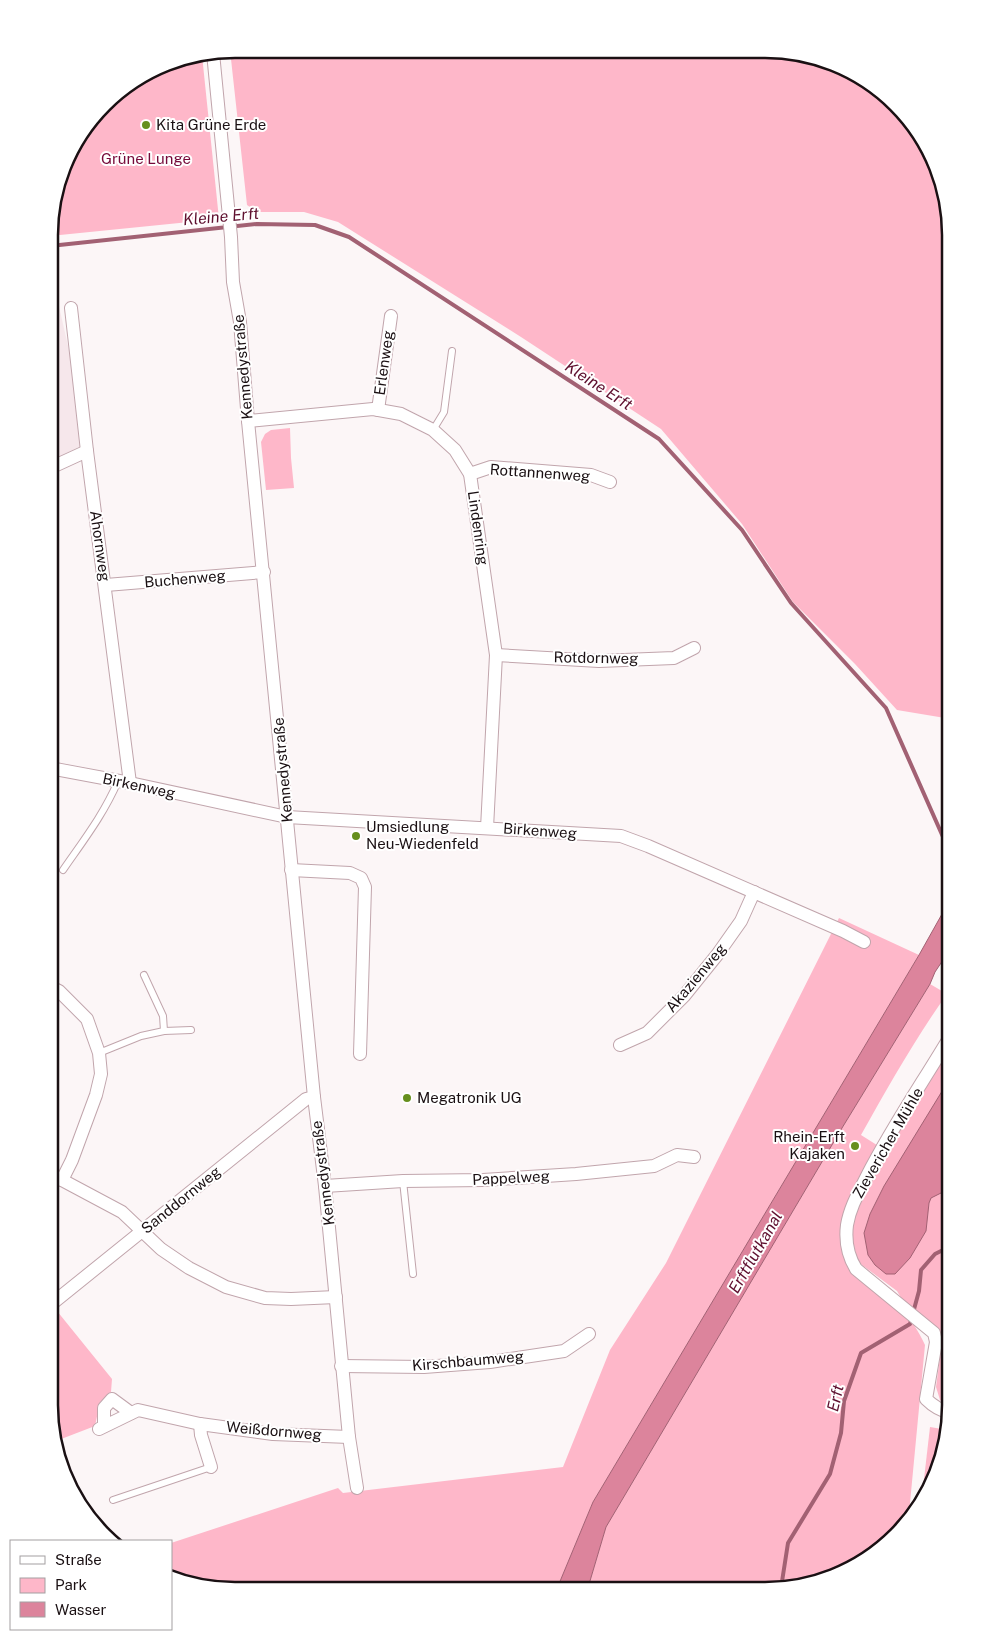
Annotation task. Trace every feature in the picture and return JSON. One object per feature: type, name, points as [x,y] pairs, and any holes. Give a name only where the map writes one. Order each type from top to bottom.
[{"type":"street","name":"Kennedystraße","points":[[214,59],[232,237],[233,282],[240,322],[291,870],[325,1186],[341,1366],[357,1488]]},
{"type":"street","name":"Ahornweg","points":[[71,308],[87,451],[106,586],[124,782]]},
{"type":"street","name":"Erlenweg","points":[[378,410],[391,316]]},
{"type":"street","name":"Lindenring","points":[[248,422],[374,409],[401,414],[433,430],[455,450],[470,474],[496,655],[487,828]]},
{"type":"street","points":[[58,464],[87,451]]},
{"type":"street","name":"Rottannenweg","points":[[470,474],[491,468],[591,474],[610,482]]},
{"type":"street","name":"Buchenweg","points":[[106,586],[264,572]]},
{"type":"street","name":"Rotdornweg","points":[[496,655],[599,661],[674,658],[694,648]]},
{"type":"street","name":"Birkenweg","points":[[58,770],[287,817],[621,836],[754,892],[864,942]]},
{"type":"street","points":[[291,870],[350,873],[361,878],[365,887],[360,1054]]},
{"type":"street","name":"Akazienweg","points":[[620,1045],[648,1033],[684,996],[717,956],[736,928],[749,906],[754,892]]},
{"type":"street","points":[[58,990],[87,1019],[99,1053],[100,1074],[96,1095],[72,1160],[62,1180]]},
{"type":"street","name":"Zievericher Mühle","points":[[942,1049],[882,1146],[853,1204],[847,1223],[847,1248],[856,1269],[934,1334],[936,1342],[926,1399],[942,1410]]},
{"type":"street","name":"Sanddornweg","points":[[58,1299],[306,1099],[314,1097]]},
{"type":"street","name":"Pappelweg","points":[[325,1186],[403,1181],[483,1180],[576,1174],[654,1166],[677,1155],[694,1157]]},
{"type":"street","points":[[58,1178],[122,1212],[161,1249],[189,1268],[226,1287],[264,1298],[291,1300],[336,1297]]},
{"type":"street","name":"Kirschbaumweg","points":[[341,1366],[424,1367],[490,1362],[564,1351],[589,1334]]},
{"type":"street","name":"Weißdornweg","points":[[132,1413],[112,1399],[104,1408],[102,1428],[132,1413],[138,1410],[200,1424],[273,1434],[349,1436]]},
{"type":"street","points":[[200,1424],[201,1435],[211,1466]]},
{"type":"lane","points":[[433,430],[444,412],[452,351]]},
{"type":"lane","points":[[63,870],[98,820],[112,796],[124,782]]},
{"type":"lane","points":[[144,974],[163,1016],[164,1031]]},
{"type":"lane","points":[[99,1053],[141,1036],[164,1031],[191,1030]]},
{"type":"lane","points":[[403,1181],[413,1274]]},
{"type":"lane","points":[[113,1500],[211,1466]]},
{"type":"shaded area","points":[[58,302],[74,372],[81,446],[58,457]]},
{"type":"green space","points":[[231,58],[777,58],[800,61],[822,67],[864,87],[891,109],[913,136],[929,167],[941,211],[942,718],[897,710],[855,664],[793,602],[742,524],[661,429],[521,337],[338,222],[304,212],[257,212],[247,205]]},
{"type":"green space","name":"Grüne Lunge","points":[[203,61],[219,219],[58,235],[61,200],[71,167],[87,136],[101,118],[118,101],[146,81],[178,67]]},
{"type":"green space","points":[[290,428],[294,488],[266,490],[261,442],[265,434],[271,430]]},
{"type":"green space","points":[[839,918],[919,955],[593,1502],[560,1582],[223,1582],[200,1579],[172,1571],[172,1543],[338,1488],[343,1493],[563,1467],[610,1350],[666,1263]]},
{"type":"green space","points":[[930,984],[942,991],[942,1001],[913,1046],[861,1135],[880,1147],[843,1248],[899,1306],[918,1331],[925,1345],[909,1509],[891,1531],[864,1553],[833,1569],[800,1579],[777,1582],[590,1582],[606,1527],[842,1128]]},
{"type":"green space","points":[[942,1056],[942,1334],[929,1321],[904,1303],[897,1291],[858,1262],[850,1230],[856,1203]]},
{"type":"green space","points":[[58,1312],[112,1379],[111,1392],[100,1402],[95,1426],[61,1439],[58,1417]]},
{"type":"green space","points":[[942,1342],[942,1402],[936,1387]]},
{"type":"green space","points":[[930,1427],[941,1429],[933,1462],[923,1486]]},
{"type":"water","name":"Erftflutkanal","points":[[942,914],[942,962],[606,1527],[590,1582],[560,1582],[593,1502]]},
{"type":"water","points":[[942,1091],[942,1192],[931,1198],[926,1231],[910,1258],[895,1274],[886,1274],[875,1265],[868,1255],[864,1233],[870,1214],[884,1186]]},
{"type":"waterway","name":"Kleine Erft","points":[[58,245],[257,224],[315,225],[349,237],[659,439],[742,530],[791,603],[886,708],[942,835]]},
{"type":"waterway","name":"Erft","points":[[782,1582],[788,1543],[830,1474],[841,1433],[844,1401],[861,1353],[910,1324],[919,1291],[921,1270],[935,1254],[942,1250]]},
{"type":"place","name":"Kita Grüne Erde","points":[[146,125]]},
{"type":"place","name":"Umsiedlung Neu-Wiedenfeld","points":[[356,836]]},
{"type":"place","name":"Megatronik UG","points":[[407,1098]]},
{"type":"place","name":"Rhein-Erft Kajaken","points":[[855,1146]]}]
